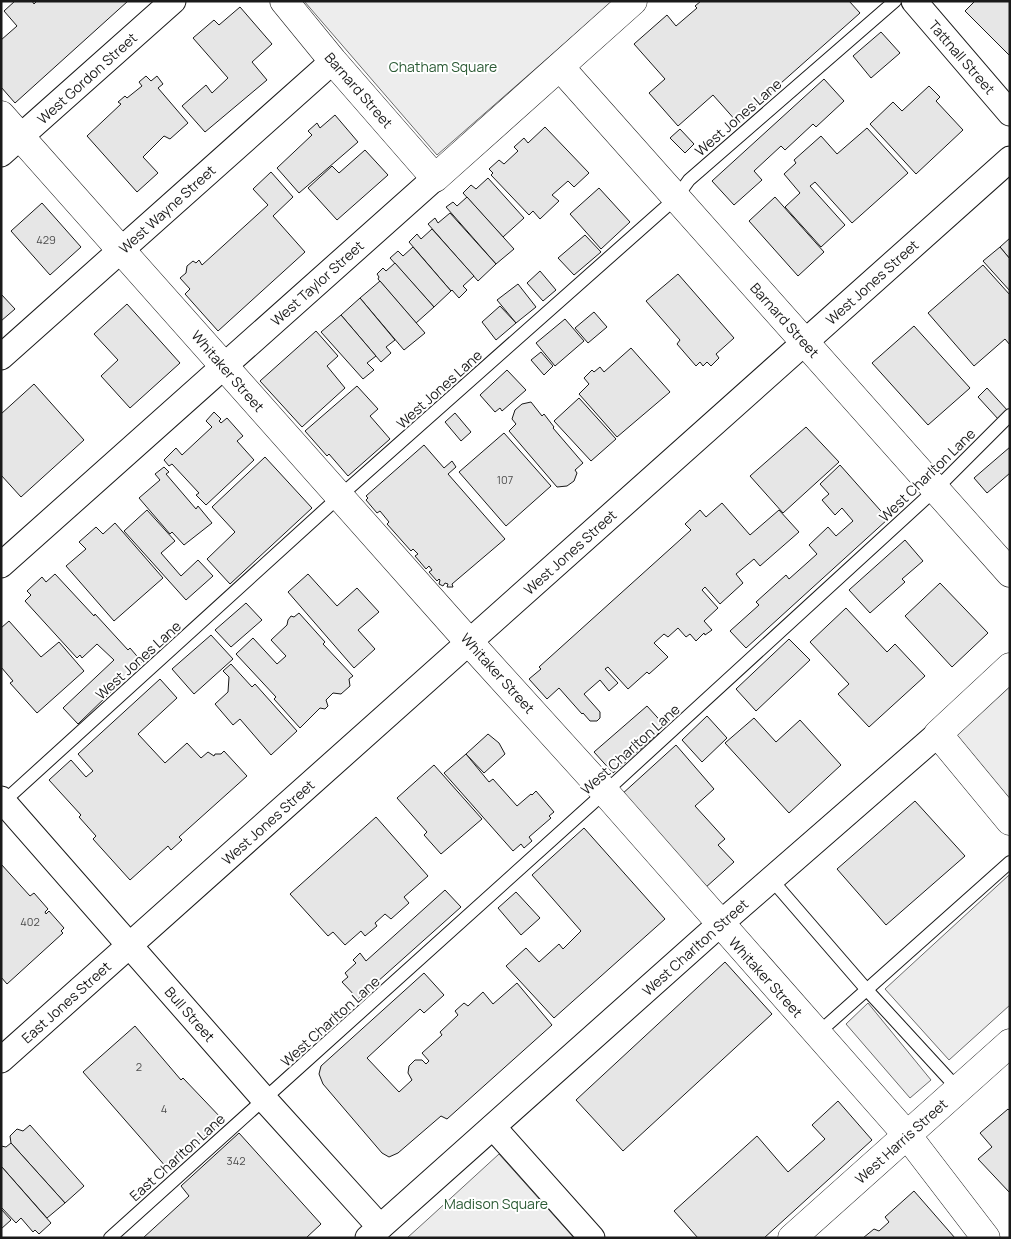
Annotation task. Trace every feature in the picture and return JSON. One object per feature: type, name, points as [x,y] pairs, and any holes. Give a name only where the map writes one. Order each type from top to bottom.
[{"type":"street","name":"West Gordon Street","points":[[11,146],[173,1]]},
{"type":"street","name":"Barnard Street","points":[[284,1],[333,61],[435,178]]},
{"type":"street","name":"West Taylor Street","points":[[4,556],[224,366],[633,1]]},
{"type":"street","name":"Tattnall Street","points":[[914,1],[1010,113]]},
{"type":"street","name":"West Wayne Street","points":[[1,357],[333,61]]},
{"type":"street","name":"Barnard Street","points":[[560,66],[1010,573]]},
{"type":"street","name":"Whitaker Street","points":[[1,115],[11,146],[121,250],[469,642],[605,792],[907,1135],[986,1238]]},
{"type":"street","name":"West Jones Street","points":[[130,945],[1010,159]]},
{"type":"street","name":"West Charlton Street","points":[[374,1232],[720,924],[938,734],[1010,667]]},
{"type":"street","points":[[938,734],[1010,821]]},
{"type":"street","name":"Bull Street","points":[[2,802],[265,1100],[374,1232]]},
{"type":"street","name":"East Jones Street","points":[[1,1060],[130,945]]},
{"type":"street","name":"West Harris Street","points":[[792,1238],[1010,1044]]},
{"type":"street","points":[[493,1127],[592,1238]]},
{"type":"lane","name":"West Jones Lane","points":[[2,802],[340,496],[676,198],[689,180],[895,1]]},
{"type":"lane","name":"West Charlton Lane","points":[[265,1100],[936,489],[1010,415]]},
{"type":"lane","points":[[817,1034],[1010,862]]},
{"type":"lane","points":[[771,879],[867,990],[958,1089]]},
{"type":"lane","name":"East Charlton Lane","points":[[110,1238],[265,1100]]},
{"type":"shaded area","name":"Chatham Square","points":[[304,1],[613,1],[437,155]]},
{"type":"shaded area","points":[[1010,676],[1010,805],[946,735]]},
{"type":"shaded area","points":[[1009,875],[1010,1005],[949,1060],[885,989]]},
{"type":"shaded area","points":[[868,1003],[931,1080],[910,1098],[846,1024]]},
{"type":"shaded area","name":"Madison Square","points":[[499,1154],[574,1238],[407,1238],[428,1219]]},
{"type":"building","points":[[15,1],[32,1],[34,4],[37,1],[128,1],[15,103],[1,87],[1,40],[17,26],[4,11]]},
{"type":"building","points":[[701,1],[849,1],[860,13],[737,122],[713,95],[678,126],[649,93],[665,79],[634,44],[667,15],[676,26],[697,8],[695,6]]},
{"type":"building","points":[[975,1],[1010,1],[1010,56],[965,11]]},
{"type":"building","points":[[240,7],[272,44],[252,62],[267,80],[205,132],[182,106],[206,85],[212,93],[228,78],[193,38],[214,20],[219,25]]},
{"type":"building","points":[[881,32],[900,53],[871,78],[853,56]]},
{"type":"building","points":[[146,76],[151,81],[157,76],[163,84],[158,88],[188,123],[170,139],[164,136],[143,157],[158,173],[137,192],[87,136],[121,104],[118,102],[125,96],[127,98],[142,86],[139,82]]},
{"type":"building","points":[[824,79],[844,101],[816,127],[813,124],[785,150],[781,146],[754,171],[762,180],[734,205],[712,181]]},
{"type":"building","points":[[929,86],[940,97],[936,101],[963,130],[916,174],[870,124],[893,102],[902,111]]},
{"type":"building","points":[[335,115],[358,142],[299,193],[277,168],[312,135],[308,131],[317,123],[320,128]]},
{"type":"building","points":[[545,127],[589,173],[574,187],[568,181],[552,195],[559,201],[540,219],[533,211],[529,215],[491,175],[493,173],[489,169],[499,160],[504,164],[518,151],[514,147],[524,138],[528,143]]},
{"type":"building","points":[[867,128],[908,173],[852,223],[815,182],[810,186],[845,225],[821,247],[785,207],[800,193],[784,174],[796,163],[794,160],[821,136],[837,154]]},
{"type":"building","points":[[680,129],[694,144],[685,153],[670,138]]},
{"type":"building","points":[[365,150],[388,175],[337,220],[308,188],[332,166],[339,173]]},
{"type":"building","points":[[271,172],[293,197],[273,216],[305,252],[218,331],[185,294],[190,289],[180,278],[186,273],[187,266],[193,261],[196,263],[199,260],[202,265],[268,205],[253,189]]},
{"type":"building","points":[[488,178],[524,218],[503,237],[463,193],[471,185],[476,189]]},
{"type":"building","points":[[599,188],[630,222],[601,249],[570,214]]},
{"type":"building","points":[[467,197],[514,249],[496,264],[446,207],[453,202],[457,206]]},
{"type":"building","points":[[775,197],[824,252],[798,276],[749,221]]},
{"type":"building","points":[[42,203],[81,247],[50,275],[11,231]]},
{"type":"building","points":[[450,213],[496,264],[478,281],[428,224],[435,218],[438,223]]},
{"type":"building","points":[[432,229],[474,276],[463,286],[467,290],[459,298],[409,242],[417,234],[421,239]]},
{"type":"building","points":[[585,235],[601,252],[574,275],[558,258]]},
{"type":"building","points":[[1010,238],[1010,259],[1000,247]]},
{"type":"building","points":[[413,247],[451,291],[434,307],[390,258],[398,251],[403,256]]},
{"type":"building","points":[[1000,247],[1010,259],[1010,291],[983,261]]},
{"type":"building","points":[[395,263],[434,307],[416,323],[378,279],[377,274],[383,268],[386,271]]},
{"type":"building","points":[[983,265],[1010,295],[1010,345],[1005,339],[974,366],[928,313]]},
{"type":"building","points":[[540,271],[556,290],[543,301],[527,283]]},
{"type":"building","points":[[678,274],[734,338],[716,354],[719,358],[711,366],[707,362],[703,366],[700,362],[696,366],[677,344],[680,340],[646,301]]},
{"type":"building","points":[[380,281],[425,333],[404,350],[360,298]]},
{"type":"building","points":[[518,284],[536,307],[516,323],[497,300]]},
{"type":"building","points":[[1,294],[15,309],[1,321]]},
{"type":"building","points":[[360,298],[395,340],[386,347],[391,353],[381,362],[341,315]]},
{"type":"building","points":[[127,304],[180,363],[130,408],[101,376],[118,360],[94,334]]},
{"type":"building","points":[[500,306],[516,323],[496,340],[482,322]]},
{"type":"building","points":[[594,312],[607,327],[588,343],[575,328]]},
{"type":"building","points":[[341,315],[376,356],[367,363],[374,370],[363,379],[321,332]]},
{"type":"building","points":[[565,319],[584,341],[555,366],[536,343]]},
{"type":"building","points":[[914,326],[970,388],[928,425],[872,363]]},
{"type":"building","points":[[316,331],[338,356],[327,366],[345,388],[302,427],[260,381]]},
{"type":"building","points":[[631,348],[670,392],[617,437],[579,394],[589,384],[584,378],[592,370],[594,372],[600,367],[604,372]]},
{"type":"building","points":[[541,352],[553,366],[544,375],[531,360]]},
{"type":"building","points":[[507,370],[526,390],[502,411],[500,408],[495,412],[480,395]]},
{"type":"building","points":[[34,384],[84,440],[21,497],[1,475],[1,414]]},
{"type":"building","points":[[357,386],[378,409],[370,416],[390,439],[348,476],[305,431]]},
{"type":"building","points":[[987,388],[1008,411],[999,420],[978,397]]},
{"type":"building","points":[[579,398],[616,439],[591,461],[554,421]]},
{"type":"building","points":[[531,402],[542,416],[544,414],[553,428],[583,463],[575,470],[577,473],[574,481],[567,486],[557,487],[509,431],[516,424],[512,419],[515,410],[522,404]]},
{"type":"building","points":[[214,412],[221,419],[219,421],[221,423],[227,418],[243,436],[237,441],[254,460],[206,505],[196,495],[199,493],[172,464],[169,466],[164,460],[176,448],[182,455],[212,427],[206,421]]},
{"type":"building","points":[[455,413],[471,432],[461,441],[445,422]]},
{"type":"building","points":[[806,427],[839,462],[783,513],[750,476]]},
{"type":"building","points":[[504,433],[551,486],[506,526],[459,472]]},
{"type":"building","points":[[424,445],[444,468],[452,461],[456,467],[448,474],[505,539],[452,584],[453,587],[447,587],[448,584],[445,583],[443,586],[439,584],[440,580],[437,581],[429,572],[432,570],[429,566],[426,569],[415,556],[418,554],[413,549],[411,551],[387,524],[389,522],[380,511],[377,513],[366,500],[368,498],[366,496]]},
{"type":"building","points":[[1010,447],[1010,473],[987,493],[974,478]]},
{"type":"building","points":[[265,457],[312,508],[230,584],[207,559],[235,532],[212,507]]},
{"type":"building","points":[[840,465],[888,519],[746,648],[730,631],[759,605],[756,602],[786,575],[789,579],[817,554],[809,545],[828,527],[836,536],[853,521],[842,508],[835,515],[822,500],[829,494],[820,484]]},
{"type":"building","points":[[164,467],[169,472],[166,474],[196,509],[198,506],[212,523],[184,545],[172,532],[170,534],[139,498],[160,480],[155,474]]},
{"type":"building","points":[[722,503],[750,535],[779,510],[799,532],[760,566],[754,559],[736,574],[743,583],[720,604],[705,587],[702,590],[718,608],[704,621],[712,630],[705,635],[704,633],[696,641],[690,634],[686,637],[678,628],[668,637],[664,634],[654,643],[668,657],[628,689],[608,667],[605,669],[618,683],[609,691],[600,680],[584,694],[600,712],[600,718],[597,721],[590,721],[559,688],[547,699],[529,679],[541,669],[539,667],[691,530],[685,524],[700,510],[706,517]]},
{"type":"building","points":[[147,510],[175,541],[161,553],[181,576],[198,560],[213,576],[186,600],[124,531]]},
{"type":"building","points":[[115,523],[163,578],[114,621],[66,566],[86,549],[79,542],[96,527],[103,534]]},
{"type":"building","points":[[905,540],[923,561],[902,579],[905,582],[870,613],[849,590]]},
{"type":"building","points":[[55,574],[94,616],[95,614],[128,650],[130,648],[142,662],[78,724],[63,708],[114,660],[97,644],[82,658],[80,655],[77,658],[25,601],[31,595],[27,591],[42,577],[46,582]]},
{"type":"building","points":[[308,574],[337,606],[357,588],[379,612],[358,630],[375,649],[354,668],[288,592]]},
{"type":"building","points":[[940,583],[988,633],[952,667],[905,616]]},
{"type":"building","points":[[246,603],[262,620],[231,647],[215,630]]},
{"type":"building","points":[[846,608],[887,652],[895,644],[925,676],[869,727],[838,694],[849,684],[810,642]]},
{"type":"building","points":[[299,613],[325,642],[323,644],[353,676],[349,679],[350,686],[341,694],[333,693],[326,700],[328,706],[325,709],[320,708],[300,728],[274,699],[276,697],[236,654],[253,638],[277,664],[286,656],[271,640],[287,625],[291,616],[294,617]]},
{"type":"building","points":[[9,621],[41,657],[59,642],[84,671],[37,713],[10,683],[13,681],[1,667],[1,628]]},
{"type":"building","points":[[211,635],[233,659],[194,694],[172,669]]},
{"type":"building","points":[[789,639],[810,660],[756,711],[736,689]]},
{"type":"building","points":[[231,664],[252,687],[255,684],[297,731],[271,755],[240,719],[233,725],[215,704],[228,692],[229,677],[223,671]]},
{"type":"building","points":[[160,679],[177,698],[138,734],[165,763],[187,743],[201,758],[208,752],[214,756],[224,751],[247,776],[179,837],[182,840],[171,850],[168,846],[130,880],[93,839],[96,836],[79,817],[81,815],[49,780],[71,760],[86,777],[93,771],[78,754]]},
{"type":"building","points":[[647,706],[666,727],[613,773],[594,752]]},
{"type":"building","points":[[707,716],[727,738],[702,762],[682,740]]},
{"type":"building","points":[[754,718],[776,742],[800,720],[841,765],[789,813],[725,743]]},
{"type":"building","points":[[488,734],[499,743],[505,754],[484,773],[466,754]]},
{"type":"building","points":[[676,745],[714,789],[695,806],[725,839],[718,845],[734,862],[705,888],[621,795]]},
{"type":"building","points":[[466,754],[489,782],[493,779],[517,806],[536,791],[554,812],[549,816],[551,818],[529,837],[532,841],[524,848],[521,844],[513,851],[444,773]]},
{"type":"building","points":[[434,765],[482,819],[441,854],[424,835],[427,832],[397,798]]},
{"type":"building","points":[[915,801],[965,856],[886,925],[837,869]]},
{"type":"building","points":[[376,817],[428,876],[404,897],[409,903],[391,919],[385,914],[375,923],[377,926],[365,936],[361,931],[345,945],[333,932],[328,936],[290,894]]},
{"type":"building","points":[[584,828],[665,919],[554,1018],[506,966],[526,948],[539,962],[559,944],[563,949],[581,931],[532,875]]},
{"type":"building","points":[[1,864],[30,896],[34,893],[48,909],[45,912],[46,914],[49,911],[64,928],[61,931],[63,933],[7,984],[1,977]]},
{"type":"building","points":[[445,890],[461,907],[358,999],[342,982],[348,977],[345,973],[356,963],[353,960],[360,953],[366,961]]},
{"type":"building","points":[[516,892],[540,918],[521,935],[498,908]]},
{"type":"building","points":[[725,962],[772,1014],[623,1151],[576,1100]]},
{"type":"building","points":[[424,973],[444,995],[424,1013],[420,1009],[367,1058],[399,1092],[412,1080],[408,1073],[409,1066],[415,1060],[422,1060],[426,1064],[429,1061],[422,1053],[442,1035],[440,1032],[458,1015],[455,1011],[464,1003],[468,1006],[483,992],[493,1004],[517,983],[552,1025],[447,1119],[441,1116],[398,1153],[389,1157],[382,1153],[323,1084],[319,1074],[321,1066]]},
{"type":"building","points":[[135,1026],[181,1080],[183,1078],[223,1120],[167,1168],[83,1072]]},
{"type":"building","points":[[838,1101],[872,1140],[764,1238],[698,1238],[674,1211],[757,1136],[788,1172],[825,1139],[812,1125]]},
{"type":"building","points":[[1008,1109],[1010,1111],[1010,1193],[978,1159],[992,1147],[980,1133]]},
{"type":"building","points":[[30,1125],[84,1186],[65,1203],[11,1143],[10,1136],[17,1129],[23,1131]]},
{"type":"building","points":[[239,1133],[321,1224],[306,1238],[143,1238],[189,1196],[181,1186]]},
{"type":"building","points":[[11,1143],[65,1203],[47,1218],[1,1166],[1,1146],[6,1147]]},
{"type":"building","points":[[1,1166],[51,1223],[39,1234],[35,1230],[33,1232],[21,1218],[16,1223],[1,1207]]},
{"type":"building","points":[[914,1191],[955,1238],[863,1238],[874,1229],[879,1231],[889,1222],[885,1217]]},
{"type":"building","points":[[1,1209],[11,1220],[1,1229]]}]
